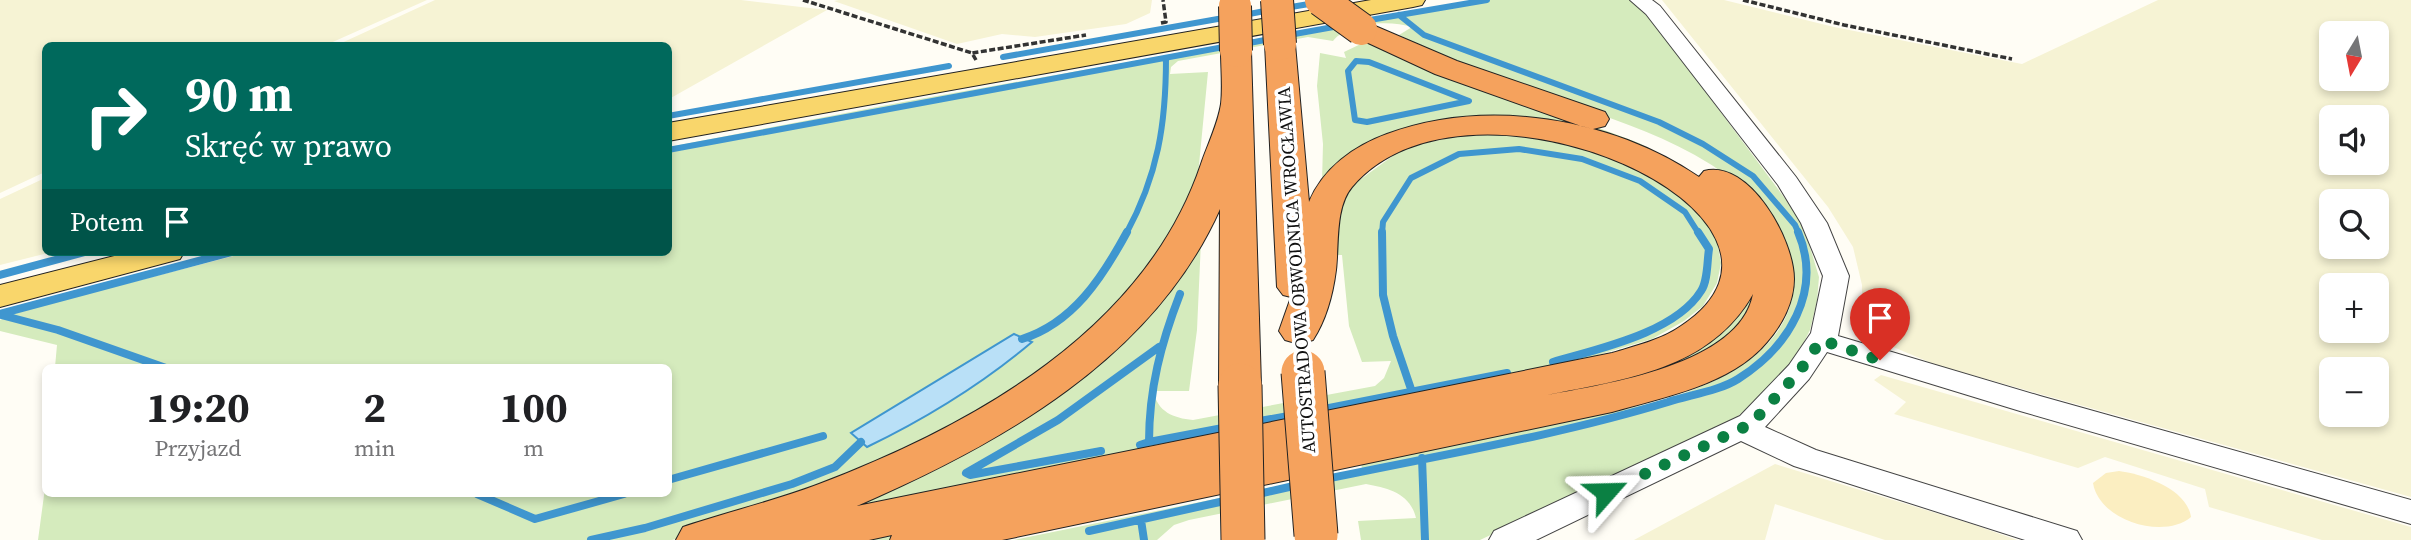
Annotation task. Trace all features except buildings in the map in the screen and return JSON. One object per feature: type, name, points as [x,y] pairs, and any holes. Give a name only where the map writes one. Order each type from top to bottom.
[{"type":"highway","name":"AUTOSTRADOWA OBWODNICA WROCŁAWIA","points":[[1277,0],[1317,538]]},
{"type":"highway","points":[[914,540],[1612,397],[1652,386],[1716,360],[1738,347],[1756,329],[1775,292],[1777,273],[1774,255],[1767,236],[1747,206],[1713,176],[1676,153],[1620,128],[1403,51],[1361,29],[1321,0]]},
{"type":"highway","points":[[1235,3],[1243,540]]},
{"type":"highway","points":[[700,540],[761,524],[884,478],[958,441],[1058,377],[1139,304],[1169,267],[1190,234],[1236,107]]},
{"type":"highway","points":[[782,540],[1619,366],[1689,340],[1712,323],[1727,305],[1739,282],[1741,261],[1729,227],[1709,202],[1677,175],[1634,152],[1593,139],[1506,125],[1424,133],[1385,146],[1366,156],[1336,183],[1321,223],[1315,281],[1301,351]]},
{"type":"main road","points":[[672,131],[775,111],[979,64],[1413,0]]},
{"type":"main road","points":[[0,296],[153,256]]},
{"type":"lane","points":[[1506,540],[1751,424],[1799,372],[1825,334],[1836,276],[1814,223],[1788,182],[1653,10],[1640,0]]},
{"type":"lane","points":[[1821,340],[2031,404],[2411,512]]},
{"type":"lane","points":[[1742,428],[1805,458],[2065,540]]},
{"type":"path","points":[[803,0],[828,6],[979,64],[1094,34]]},
{"type":"path","points":[[1155,24],[1166,22],[1163,0]]},
{"type":"path","points":[[1743,0],[2012,59]]},
{"type":"path","points":[[821,8],[828,6]]},
{"type":"shaded area","points":[[0,0],[427,0],[333,42],[42,42],[42,173],[0,193]]},
{"type":"shaded area","points":[[435,0],[741,0],[827,10],[672,97],[672,42],[344,42]]},
{"type":"shaded area","points":[[1152,0],[1150,13],[1126,24],[1035,37],[1002,34],[957,44],[834,1]]},
{"type":"shaded area","points":[[1662,0],[1724,0],[1834,27],[2022,64],[2158,0],[2411,0],[2411,497],[1936,365],[1879,341],[1862,329],[1862,285],[1853,247],[1828,207]]},
{"type":"shaded area","points":[[42,179],[42,254],[0,265],[0,199]]},
{"type":"shaded area","points":[[1881,375],[2411,527],[2411,540],[2322,540],[2209,507],[2205,489],[2105,457],[2078,468],[1894,414],[1906,402],[1874,380]]},
{"type":"shaded area","points":[[1775,464],[2017,540],[1885,540],[1775,504],[1765,540],[1634,540]]},
{"type":"green space","points":[[1478,0],[1631,0],[1652,20],[1795,212],[1806,234],[1819,277],[1817,301],[1810,330],[1797,356],[1780,380],[1731,422],[1480,540],[1361,540],[1358,521],[1416,518],[1403,497],[1382,487],[1366,484],[1189,520],[1174,525],[1157,540],[1014,540],[1362,469],[1361,462],[1658,401],[1703,386],[1725,375],[1745,363],[1776,334],[1792,298],[1793,270],[1789,256],[1773,226],[1748,196],[1722,172],[1679,146],[1646,132],[1430,51],[1399,35],[1412,27],[1370,24],[1349,30],[1333,41],[1308,37],[1178,61],[1171,67],[1170,74],[1208,72],[1198,175],[1173,238],[1084,341],[962,426],[704,532],[672,540],[38,540],[44,497],[672,497],[672,364],[55,364],[57,345],[0,331],[0,320],[20,311],[233,256],[672,256],[672,146],[903,102]]},
{"type":"green space","points":[[1367,41],[1639,143],[1676,162],[1712,186],[1763,287],[1731,337],[1680,368],[1075,502],[888,540],[829,540],[1620,373],[1752,284],[1668,163],[1465,120],[1322,182],[1323,144],[1317,86],[1320,53],[1346,58],[1344,52]]},
{"type":"green space","points":[[1474,133],[1553,137],[1653,172],[1715,230],[1721,263],[1717,283],[1703,306],[1684,321],[1652,339],[1554,368],[806,521],[917,470],[1201,241],[1197,330],[1189,391],[1153,391],[1167,413],[1193,420],[1375,386],[1384,378],[1391,361],[1362,362],[1349,326],[1342,255],[1332,255],[1335,221],[1350,187],[1405,147]]},
{"type":"sand","points":[[2119,471],[2151,479],[2173,491],[2188,507],[2191,517],[2179,524],[2165,527],[2134,523],[2120,517],[2107,508],[2093,483],[2106,473]]},
{"type":"water","points":[[1014,334],[1032,342],[973,386],[932,412],[867,447],[851,433]]},
{"type":"waterway","points":[[1399,15],[1487,0]]},
{"type":"waterway","points":[[1285,8],[1315,3]]},
{"type":"waterway","points":[[1244,15],[1270,10]]},
{"type":"waterway","points":[[1364,21],[1399,15]]},
{"type":"waterway","points":[[1399,15],[1424,35],[1659,122],[1703,144],[1753,176],[1795,225],[1799,234]]},
{"type":"waterway","points":[[1003,57],[1229,17]]},
{"type":"waterway","points":[[1289,35],[1339,26]]},
{"type":"waterway","points":[[1244,44],[1270,39]]},
{"type":"waterway","points":[[672,149],[1229,46]]},
{"type":"waterway","points":[[1127,232],[1146,191],[1158,149],[1164,105],[1166,58]]},
{"type":"waterway","points":[[1356,61],[1369,62],[1469,101],[1367,122],[1355,120],[1348,71],[1356,61]]},
{"type":"waterway","points":[[672,115],[949,66]]},
{"type":"waterway","points":[[1382,234],[1383,222],[1411,178],[1459,154],[1519,149],[1582,159],[1640,181],[1685,212],[1699,234]]},
{"type":"waterway","points":[[1022,339],[1056,322],[1084,297],[1127,232]]},
{"type":"waterway","points":[[1553,362],[1634,337],[1673,318],[1689,306],[1701,291],[1707,271],[1709,249],[1698,232]]},
{"type":"waterway","points":[[1422,459],[1583,425],[1722,387],[1738,379],[1772,351],[1796,316],[1806,275],[1805,254],[1798,232]]},
{"type":"waterway","points":[[1382,234],[1383,295],[1393,336],[1412,392]]},
{"type":"waterway","points":[[0,275],[70,256]]},
{"type":"waterway","points":[[0,314],[217,256]]},
{"type":"waterway","points":[[1149,442],[1157,366],[1180,294]]},
{"type":"waterway","points":[[1,315],[58,330],[155,364]]},
{"type":"waterway","points":[[1101,451],[970,475],[966,473],[1058,420],[1159,347]]},
{"type":"waterway","points":[[1412,392],[1507,373]]},
{"type":"waterway","points":[[1319,410],[1412,392]]},
{"type":"waterway","points":[[1254,422],[1294,415]]},
{"type":"waterway","points":[[1149,442],[1228,427]]},
{"type":"waterway","points":[[672,479],[823,436]]},
{"type":"waterway","points":[[591,540],[645,528],[792,484],[835,467],[861,442]]},
{"type":"waterway","points":[[1140,445],[1149,442]]},
{"type":"waterway","points":[[1326,479],[1422,459]]},
{"type":"waterway","points":[[1422,459],[1425,540]]},
{"type":"waterway","points":[[1254,495],[1298,485]]},
{"type":"waterway","points":[[484,497],[535,519],[613,497]]},
{"type":"waterway","points":[[1089,531],[1229,500]]},
{"type":"waterway","points":[[1141,520],[1144,540]]},
{"type":"route","points":[[1606,492],[1751,424],[1799,372],[1821,340],[1880,360]]}]
